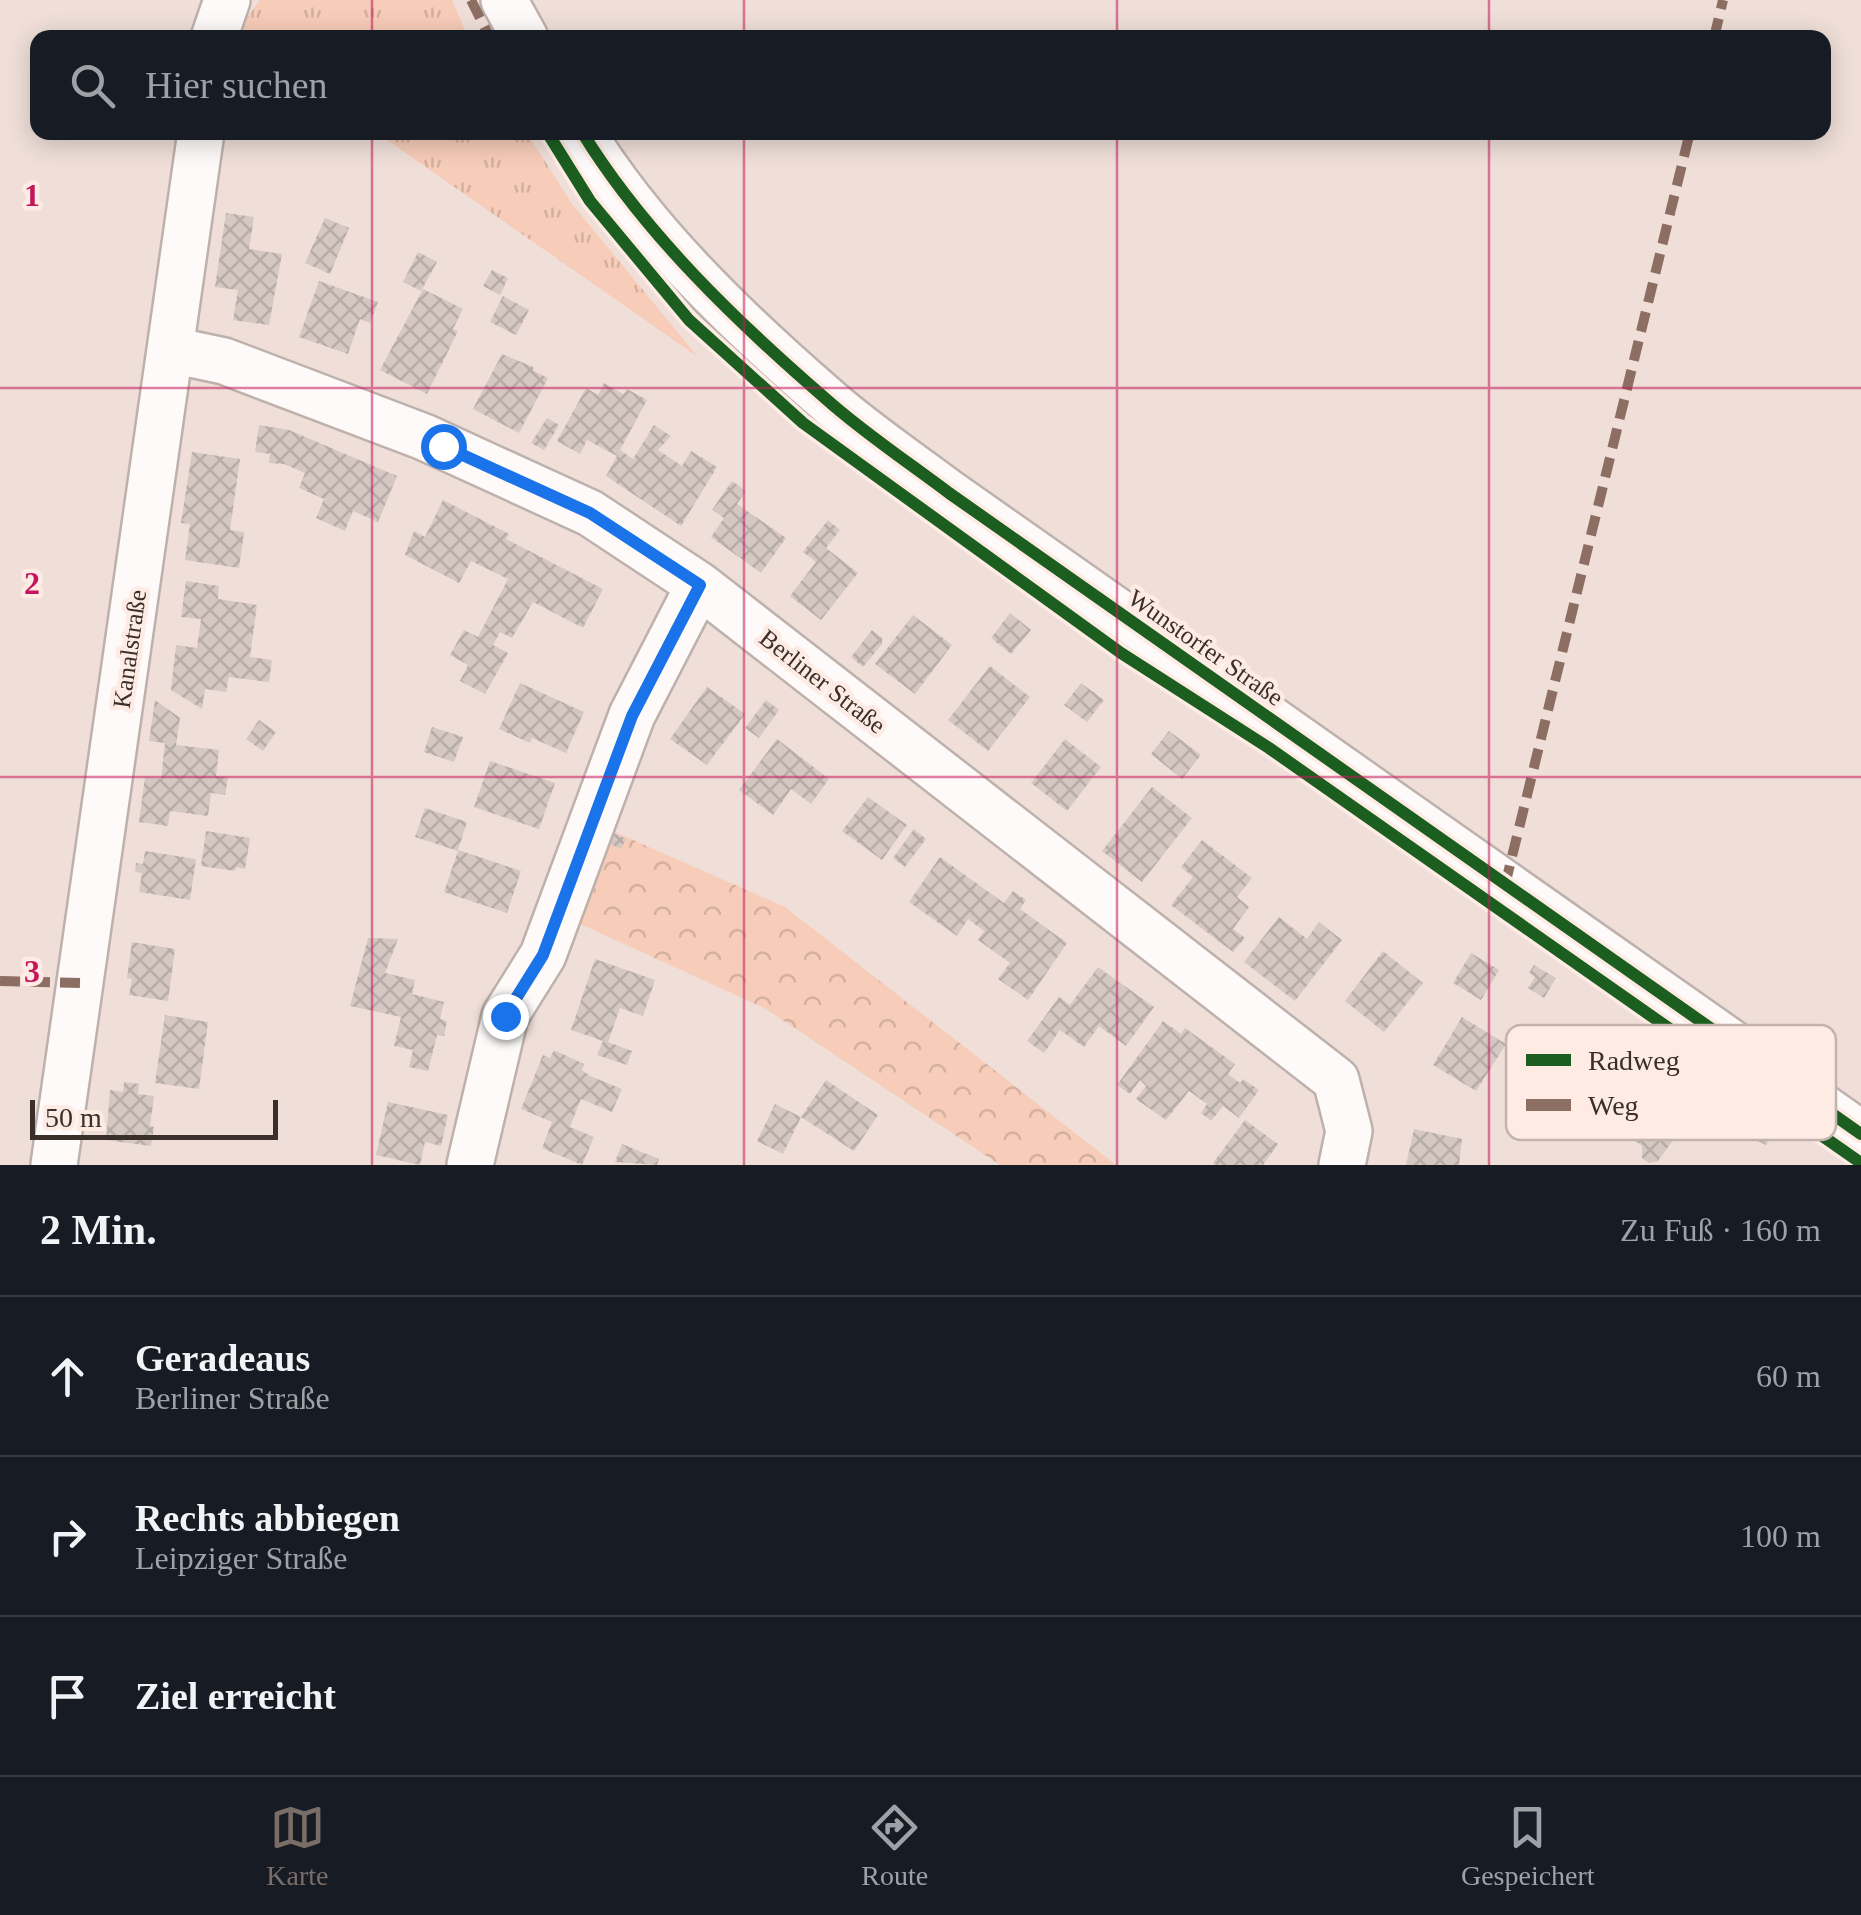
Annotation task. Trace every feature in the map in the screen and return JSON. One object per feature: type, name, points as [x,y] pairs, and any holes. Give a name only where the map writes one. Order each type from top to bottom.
[{"type":"street","points":[[217,30],[227,0]]},
{"type":"street","points":[[504,0],[520,30]]},
{"type":"street","name":"Kanalstraße","points":[[54,1165],[200,140]]},
{"type":"street","name":"Wunstorfer Straße","points":[[588,140],[658,233],[828,401],[965,504],[1706,1025]]},
{"type":"street","name":"Berliner Straße","points":[[172,350],[224,361],[424,437],[590,513],[700,585],[1336,1080],[1349,1131],[1342,1165]]},
{"type":"street","points":[[470,1165],[505,1016],[543,955],[632,716],[700,585]]},
{"type":"street","name":"Wunstorfer Straße","points":[[1836,1116],[1861,1134]]},
{"type":"green space","points":[[260,0],[452,0],[465,30],[238,30]]},
{"type":"green space","points":[[387,140],[531,140],[572,204],[698,357]]},
{"type":"green space","points":[[606,828],[785,907],[1116,1165],[1000,1165],[766,1009],[576,922]]},
{"type":"building","points":[[226,213],[254,217],[249,249],[282,254],[269,325],[233,320],[238,290],[215,287]]},
{"type":"building","points":[[325,218],[349,228],[330,274],[305,263]]},
{"type":"building","points":[[418,252],[437,262],[421,291],[403,282]]},
{"type":"building","points":[[492,270],[508,278],[500,295],[483,286]]},
{"type":"building","points":[[319,281],[378,302],[370,323],[360,319],[348,354],[299,337]]},
{"type":"building","points":[[423,289],[463,309],[453,329],[458,331],[427,394],[380,370]]},
{"type":"building","points":[[503,296],[529,310],[516,335],[490,322]]},
{"type":"building","points":[[502,354],[548,378],[519,433],[473,409]]},
{"type":"building","points":[[604,383],[623,394],[627,389],[647,400],[620,450],[633,459],[654,425],[671,436],[658,450],[682,466],[691,451],[717,467],[681,526],[606,476],[617,456],[587,440],[580,454],[557,441],[586,388],[598,395]]},
{"type":"building","points":[[547,418],[559,425],[544,450],[531,443]]},
{"type":"building","points":[[259,425],[289,430],[397,476],[378,522],[353,511],[345,531],[316,518],[324,499],[299,488],[305,473],[284,464],[269,463],[270,454],[255,452]]},
{"type":"building","points":[[192,452],[240,459],[230,530],[244,532],[239,568],[185,560],[190,524],[181,523]]},
{"type":"building","points":[[732,481],[746,491],[737,504],[786,538],[761,573],[711,537],[724,518],[712,510]]},
{"type":"building","points":[[443,500],[509,534],[506,539],[603,589],[583,628],[533,602],[512,638],[500,632],[493,645],[508,653],[485,694],[460,681],[468,665],[450,655],[464,630],[478,637],[508,579],[471,561],[459,583],[405,555],[414,531],[425,537]]},
{"type":"building","points":[[828,520],[840,530],[826,548],[858,573],[821,620],[790,596],[816,562],[803,552]]},
{"type":"building","points":[[186,581],[219,586],[218,599],[257,605],[250,657],[272,660],[269,682],[229,677],[226,692],[205,689],[202,709],[171,690],[176,645],[197,648],[201,619],[181,617]]},
{"type":"building","points":[[1010,613],[1031,630],[1011,654],[991,638]]},
{"type":"building","points":[[913,615],[952,645],[915,694],[875,664]]},
{"type":"building","points":[[872,630],[882,638],[882,644],[863,667],[851,657]]},
{"type":"building","points":[[990,666],[1030,697],[988,751],[948,720]]},
{"type":"building","points":[[520,683],[584,712],[566,753],[499,729]]},
{"type":"building","points":[[1081,683],[1104,700],[1087,722],[1064,705]]},
{"type":"building","points":[[707,687],[745,714],[707,765],[670,739]]},
{"type":"building","points":[[155,700],[180,718],[176,745],[219,750],[216,776],[228,777],[225,795],[211,793],[208,816],[170,811],[168,826],[139,822],[145,777],[161,779],[165,743],[149,741]]},
{"type":"building","points":[[766,700],[779,710],[759,738],[745,728]]},
{"type":"building","points":[[259,720],[276,732],[263,751],[246,739]]},
{"type":"building","points":[[432,727],[463,737],[454,762],[424,752]]},
{"type":"building","points":[[1169,731],[1201,755],[1182,779],[1151,754]]},
{"type":"building","points":[[777,739],[829,779],[811,804],[791,789],[773,815],[739,790]]},
{"type":"building","points":[[1065,739],[1101,767],[1067,811],[1031,783]]},
{"type":"building","points":[[490,761],[555,783],[539,829],[474,807]]},
{"type":"building","points":[[1152,787],[1192,818],[1142,882],[1102,851]]},
{"type":"building","points":[[868,797],[907,825],[882,860],[842,831]]},
{"type":"building","points":[[425,808],[467,822],[458,850],[521,871],[507,913],[444,892],[458,851],[415,837]]},
{"type":"building","points":[[914,829],[926,839],[905,867],[893,858]]},
{"type":"building","points":[[206,831],[250,838],[245,869],[201,866]]},
{"type":"building","points":[[612,832],[626,839],[621,849],[608,843]]},
{"type":"building","points":[[1202,840],[1252,878],[1237,897],[1249,907],[1233,929],[1245,938],[1233,952],[1171,905],[1193,877],[1181,867]]},
{"type":"building","points":[[145,851],[196,859],[190,900],[139,892],[142,873],[135,872],[136,863],[143,864]]},
{"type":"building","points":[[940,857],[1004,903],[1013,891],[1026,900],[1020,909],[1067,943],[1028,1000],[998,979],[1010,963],[978,940],[984,931],[968,919],[957,936],[909,902]]},
{"type":"building","points":[[1279,917],[1307,939],[1319,922],[1342,940],[1295,1001],[1244,962]]},
{"type":"building","points":[[368,938],[398,939],[385,973],[415,980],[412,994],[444,1002],[440,1019],[447,1021],[444,1036],[437,1035],[428,1071],[409,1067],[413,1050],[394,1046],[401,1017],[350,1006]]},
{"type":"building","points":[[132,942],[175,949],[168,1001],[129,995]]},
{"type":"building","points":[[1383,951],[1423,983],[1384,1032],[1345,1001]]},
{"type":"building","points":[[1471,953],[1499,970],[1481,1000],[1453,983]]},
{"type":"building","points":[[595,959],[655,980],[643,1016],[620,1008],[608,1042],[632,1051],[627,1065],[597,1055],[603,1041],[571,1030]]},
{"type":"building","points":[[1534,965],[1556,978],[1544,998],[1528,988],[1535,977],[1529,973]]},
{"type":"building","points":[[1098,967],[1154,1007],[1126,1046],[1099,1026],[1084,1047],[1060,1030],[1044,1053],[1027,1041],[1059,997],[1070,1005]]},
{"type":"building","points":[[165,1015],[208,1022],[199,1089],[155,1083]]},
{"type":"building","points":[[1462,1017],[1506,1044],[1476,1091],[1433,1065]]},
{"type":"building","points":[[1163,1021],[1181,1034],[1185,1028],[1235,1064],[1228,1074],[1259,1090],[1239,1118],[1223,1106],[1211,1121],[1201,1113],[1207,1104],[1189,1091],[1166,1120],[1136,1099],[1146,1086],[1140,1080],[1130,1094],[1117,1085]]},
{"type":"building","points":[[554,1050],[584,1064],[582,1070],[590,1076],[622,1089],[612,1112],[581,1099],[570,1127],[594,1137],[582,1165],[542,1148],[552,1122],[521,1109],[543,1055],[550,1058]]},
{"type":"building","points":[[826,1080],[878,1115],[854,1151],[801,1117]]},
{"type":"building","points":[[124,1082],[139,1084],[138,1094],[154,1096],[151,1146],[106,1140],[110,1090],[123,1092]]},
{"type":"building","points":[[388,1102],[448,1115],[441,1146],[425,1142],[420,1165],[376,1155]]},
{"type":"building","points":[[775,1104],[801,1117],[783,1154],[757,1141]]},
{"type":"building","points":[[1245,1120],[1278,1144],[1263,1165],[1213,1163]]},
{"type":"building","points":[[1414,1129],[1462,1139],[1459,1165],[1406,1165]]},
{"type":"building","points":[[1634,1140],[1673,1140],[1658,1161],[1649,1163],[1642,1158],[1642,1146]]},
{"type":"building","points":[[622,1144],[659,1159],[657,1165],[615,1162]]},
{"type":"marked path","points":[[471,0],[486,30]]},
{"type":"marked path","points":[[1716,30],[1723,0]]},
{"type":"marked path","points":[[1505,885],[1688,140]]},
{"type":"marked path","points":[[0,981],[81,983]]},
{"type":"cycle path","points":[[552,140],[590,201],[689,320],[803,423],[1121,653],[1269,748],[1664,1025]]},
{"type":"cycle path","points":[[587,140],[634,206],[694,274],[759,339],[855,424],[1706,1025]]},
{"type":"cycle path","points":[[1836,1116],[1861,1134]]},
{"type":"cycle path","points":[[1828,1140],[1861,1163]]},
{"type":"route","points":[[443,446],[590,513],[700,585],[632,716],[543,955],[505,1016]]}]
